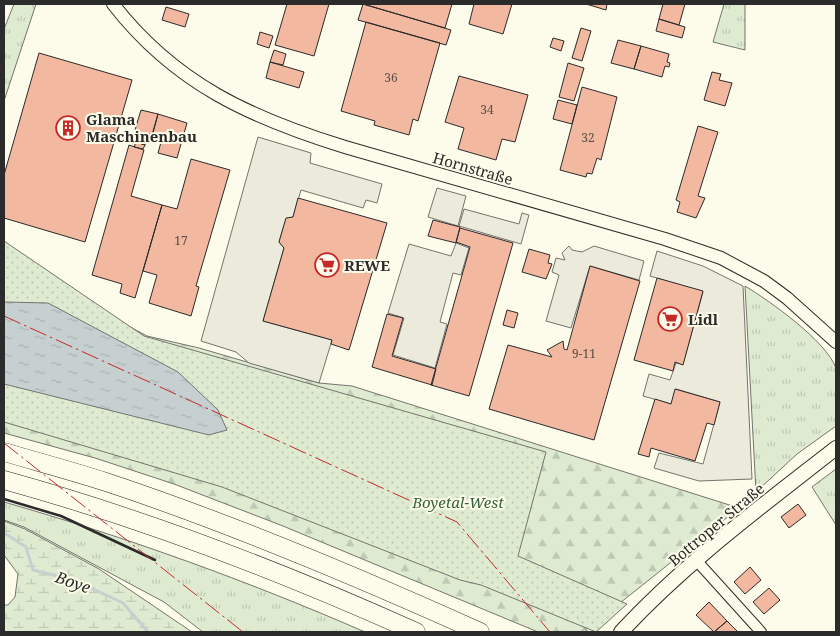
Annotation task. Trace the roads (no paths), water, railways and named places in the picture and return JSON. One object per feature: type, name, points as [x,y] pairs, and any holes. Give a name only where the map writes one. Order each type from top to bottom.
[{"type":"highway","points":[[4,452],[105,482],[205,516],[397,595],[480,632]]},
{"type":"highway","points":[[4,480],[78,502],[245,560],[416,632]]},
{"type":"main road","name":"Bottroper Straße","points":[[622,632],[696,560],[748,516],[836,448]]},
{"type":"street","name":"Hornstraße","points":[[113,4],[127,22],[169,64],[207,90],[251,113],[336,144],[712,254],[764,281],[787,298],[836,342]]},
{"type":"street","points":[[696,560],[762,632]]},
{"type":"water","points":[[4,302],[48,303],[178,372],[218,410],[227,430],[209,435],[4,384]]},
{"type":"waterway","name":"Boye","points":[[4,533],[26,547],[33,570],[74,580],[123,603],[148,632]]},
{"type":"place","name":"Glama Maschinenbau","points":[[68,128]]},
{"type":"place","name":"REWE","points":[[327,265]]},
{"type":"place","name":"Lidl","points":[[670,319]]},
{"type":"park label","name":"Boyetal-West","points":[[458,502]]}]
